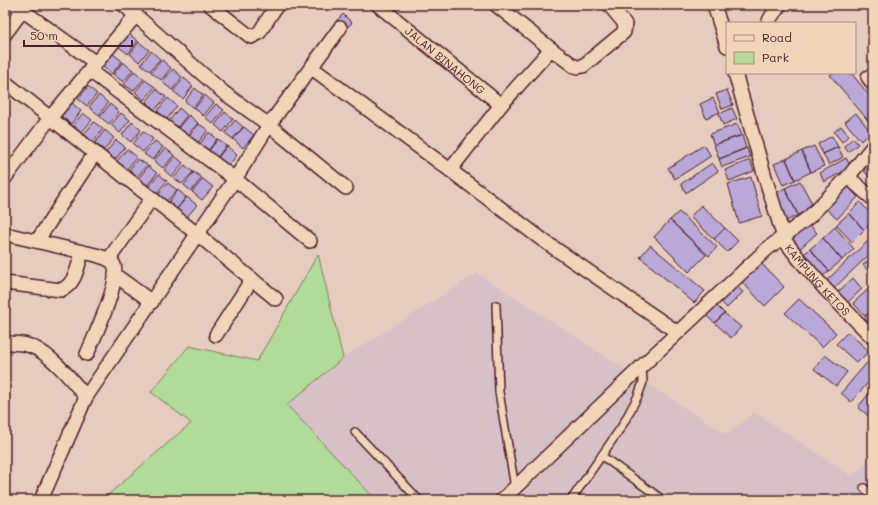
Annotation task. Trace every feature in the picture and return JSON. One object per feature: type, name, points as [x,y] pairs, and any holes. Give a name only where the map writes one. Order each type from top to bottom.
[{"type":"street","points":[[124,5],[223,92],[269,125],[346,188]]},
{"type":"street","points":[[210,5],[251,37],[259,33],[277,5]]},
{"type":"street","name":"JALAN BINAHONG","points":[[378,5],[498,103]]},
{"type":"street","points":[[496,5],[574,66],[578,67],[583,66],[624,32],[625,24],[610,6]]},
{"type":"street","points":[[714,5],[726,43]]},
{"type":"street","points":[[769,22],[780,5]]},
{"type":"street","points":[[5,34],[18,8],[235,179],[310,241]]},
{"type":"street","points":[[5,178],[9,165],[136,15]]},
{"type":"street","points":[[41,500],[86,397],[235,179],[269,125],[340,28]]},
{"type":"street","points":[[450,170],[498,103],[551,48]]},
{"type":"street","points":[[312,68],[544,242],[677,332]]},
{"type":"street","name":"KAMPUNG KETOS","points":[[735,74],[783,236],[787,244],[826,290],[873,338]]},
{"type":"street","points":[[5,82],[276,298]]},
{"type":"street","points":[[502,500],[677,332],[767,249],[809,217],[848,177],[873,146]]},
{"type":"street","points":[[37,241],[95,153]]},
{"type":"street","points":[[848,177],[873,199]]},
{"type":"street","points":[[109,259],[152,198]]},
{"type":"street","points":[[5,234],[109,259],[113,263],[115,275],[110,298],[87,354]]},
{"type":"street","points":[[5,283],[61,290],[68,287],[72,281],[82,252]]},
{"type":"street","points":[[115,275],[152,302]]},
{"type":"street","points":[[216,335],[252,279]]},
{"type":"street","points":[[5,343],[28,345],[37,349],[63,369],[86,397]]},
{"type":"lane","points":[[496,305],[499,392],[515,488]]},
{"type":"lane","points":[[572,500],[622,426],[638,396],[643,382],[642,366]]},
{"type":"lane","points":[[355,432],[418,500]]},
{"type":"lane","points":[[602,456],[663,500]]},
{"type":"lane","points":[[864,488],[873,497]]},
{"type":"shaded area","points":[[477,273],[727,435],[754,412],[852,476],[873,457],[873,500],[376,500],[287,405],[343,358]]},
{"type":"green space","points":[[318,254],[343,358],[287,405],[376,500],[102,500],[191,423],[151,392],[189,346],[257,361]]},
{"type":"building","points":[[343,14],[352,23],[344,30],[336,21]]},
{"type":"building","points":[[128,33],[138,41],[128,54],[118,46]]},
{"type":"building","points":[[139,42],[149,50],[139,62],[130,54]]},
{"type":"building","points":[[151,51],[160,59],[150,71],[141,64]]},
{"type":"building","points":[[112,53],[122,61],[112,74],[102,66]]},
{"type":"building","points":[[162,60],[171,68],[161,80],[151,72]]},
{"type":"building","points":[[123,62],[133,70],[123,82],[113,74]]},
{"type":"building","points":[[173,69],[182,77],[172,90],[162,82]]},
{"type":"building","points":[[134,71],[144,79],[133,91],[124,84]]},
{"type":"building","points":[[852,74],[873,100],[873,122],[871,124],[830,75]]},
{"type":"building","points":[[184,78],[193,86],[183,99],[173,91]]},
{"type":"building","points":[[145,80],[155,87],[144,100],[135,92]]},
{"type":"building","points":[[88,86],[97,94],[87,106],[78,99]]},
{"type":"building","points":[[195,88],[203,95],[193,108],[185,101]]},
{"type":"building","points":[[156,89],[166,97],[155,110],[146,102]]},
{"type":"building","points":[[727,90],[733,105],[722,109],[716,94]]},
{"type":"building","points":[[99,95],[108,103],[99,115],[89,107]]},
{"type":"building","points":[[205,95],[214,103],[203,116],[195,108]]},
{"type":"building","points":[[168,98],[177,106],[167,119],[157,111]]},
{"type":"building","points":[[713,98],[720,112],[706,118],[700,104]]},
{"type":"building","points":[[72,103],[81,111],[71,124],[61,116]]},
{"type":"building","points":[[110,104],[119,112],[109,124],[100,117]]},
{"type":"building","points":[[216,104],[224,110],[213,124],[205,117]]},
{"type":"building","points":[[179,108],[187,115],[177,128],[169,121]]},
{"type":"building","points":[[732,108],[737,119],[723,125],[719,114]]},
{"type":"building","points":[[225,112],[233,119],[223,132],[215,125]]},
{"type":"building","points":[[83,113],[92,120],[82,132],[73,125]]},
{"type":"building","points":[[121,113],[130,120],[120,133],[111,125]]},
{"type":"building","points":[[856,113],[871,132],[861,141],[845,122]]},
{"type":"building","points":[[189,115],[198,123],[187,136],[178,128]]},
{"type":"building","points":[[235,120],[243,127],[233,139],[225,133]]},
{"type":"building","points":[[94,122],[103,129],[93,142],[84,134]]},
{"type":"building","points":[[132,122],[141,130],[131,142],[122,135]]},
{"type":"building","points":[[199,124],[208,130],[197,144],[188,137]]},
{"type":"building","points":[[737,124],[742,135],[714,145],[710,134]]},
{"type":"building","points":[[841,126],[849,136],[842,142],[834,132]]},
{"type":"building","points":[[244,127],[254,135],[243,148],[233,139]]},
{"type":"building","points":[[105,130],[114,138],[104,150],[95,143]]},
{"type":"building","points":[[143,131],[153,139],[143,152],[133,144]]},
{"type":"building","points":[[209,132],[217,139],[207,152],[199,145]]},
{"type":"building","points":[[742,135],[746,148],[719,159],[714,145]]},
{"type":"building","points":[[832,136],[838,147],[823,154],[818,144]]},
{"type":"building","points":[[853,138],[858,144],[848,152],[844,146]]},
{"type":"building","points":[[218,139],[226,146],[216,159],[208,152]]},
{"type":"building","points":[[116,140],[125,147],[115,160],[106,152]]},
{"type":"building","points":[[155,141],[163,147],[153,160],[144,154]]},
{"type":"building","points":[[704,145],[711,156],[675,179],[668,168]]},
{"type":"building","points":[[227,146],[237,155],[227,168],[217,159]]},
{"type":"building","points":[[814,146],[824,166],[811,172],[802,151]]},
{"type":"building","points":[[838,147],[843,157],[829,165],[823,154]]},
{"type":"building","points":[[165,148],[174,155],[163,168],[154,161]]},
{"type":"building","points":[[747,148],[750,157],[722,167],[719,159]]},
{"type":"building","points":[[127,149],[137,157],[126,170],[117,161]]},
{"type":"building","points":[[802,151],[811,172],[795,180],[786,159]]},
{"type":"building","points":[[175,156],[183,163],[172,177],[164,170]]},
{"type":"building","points":[[846,158],[851,167],[824,182],[820,173]]},
{"type":"building","points":[[138,159],[147,165],[136,178],[128,171]]},
{"type":"building","points":[[786,159],[795,180],[783,185],[774,164]]},
{"type":"building","points":[[750,160],[754,171],[729,181],[725,170]]},
{"type":"building","points":[[712,163],[718,171],[686,193],[681,184]]},
{"type":"building","points":[[873,163],[873,181],[864,171]]},
{"type":"building","points":[[185,165],[193,172],[182,184],[174,178]]},
{"type":"building","points":[[148,166],[157,173],[147,186],[138,179]]},
{"type":"building","points":[[194,172],[202,178],[191,191],[184,185]]},
{"type":"building","points":[[159,174],[167,181],[156,194],[148,187]]},
{"type":"building","points":[[751,177],[762,216],[739,223],[728,184]]},
{"type":"building","points":[[203,179],[213,187],[202,200],[192,192]]},
{"type":"building","points":[[800,181],[814,207],[798,215],[785,188]]},
{"type":"building","points":[[168,183],[177,190],[166,202],[158,195]]},
{"type":"building","points":[[846,185],[858,197],[837,219],[825,208]]},
{"type":"building","points":[[785,188],[798,215],[784,222],[771,196]]},
{"type":"building","points":[[178,190],[186,197],[176,210],[168,203]]},
{"type":"building","points":[[187,197],[197,205],[186,218],[176,210]]},
{"type":"building","points":[[860,202],[873,216],[873,222],[864,230],[849,213]]},
{"type":"building","points":[[701,205],[725,228],[714,239],[690,217]]},
{"type":"building","points":[[679,212],[717,247],[709,256],[670,220]]},
{"type":"building","points":[[849,213],[864,230],[852,242],[836,225]]},
{"type":"building","points":[[670,220],[706,255],[689,272],[654,237]]},
{"type":"building","points":[[808,223],[817,233],[796,252],[787,242]]},
{"type":"building","points":[[835,227],[854,249],[842,260],[823,238]]},
{"type":"building","points":[[725,228],[738,241],[727,252],[714,239]]},
{"type":"building","points":[[873,236],[873,251],[831,291],[824,283]]},
{"type":"building","points":[[823,238],[842,260],[829,271],[810,249]]},
{"type":"building","points":[[650,245],[705,291],[694,303],[640,257]]},
{"type":"building","points":[[810,249],[829,271],[819,279],[800,257]]},
{"type":"building","points":[[873,257],[873,276],[863,265]]},
{"type":"building","points":[[761,263],[784,287],[765,306],[742,282]]},
{"type":"building","points":[[853,278],[862,289],[847,303],[838,292]]},
{"type":"building","points":[[735,285],[743,292],[727,308],[720,301]]},
{"type":"building","points":[[873,285],[873,309],[865,316],[853,303]]},
{"type":"building","points":[[799,299],[836,333],[822,347],[785,313]]},
{"type":"building","points":[[715,304],[724,313],[715,323],[705,315]]},
{"type":"building","points":[[873,309],[873,325],[865,316]]},
{"type":"building","points":[[724,313],[741,327],[731,338],[715,323]]},
{"type":"building","points":[[848,332],[869,351],[857,363],[836,344]]},
{"type":"building","points":[[825,355],[847,372],[836,386],[814,369]]},
{"type":"building","points":[[871,358],[873,359],[873,377],[851,402],[841,393]]},
{"type":"building","points":[[873,389],[873,417],[872,419],[858,407]]}]
